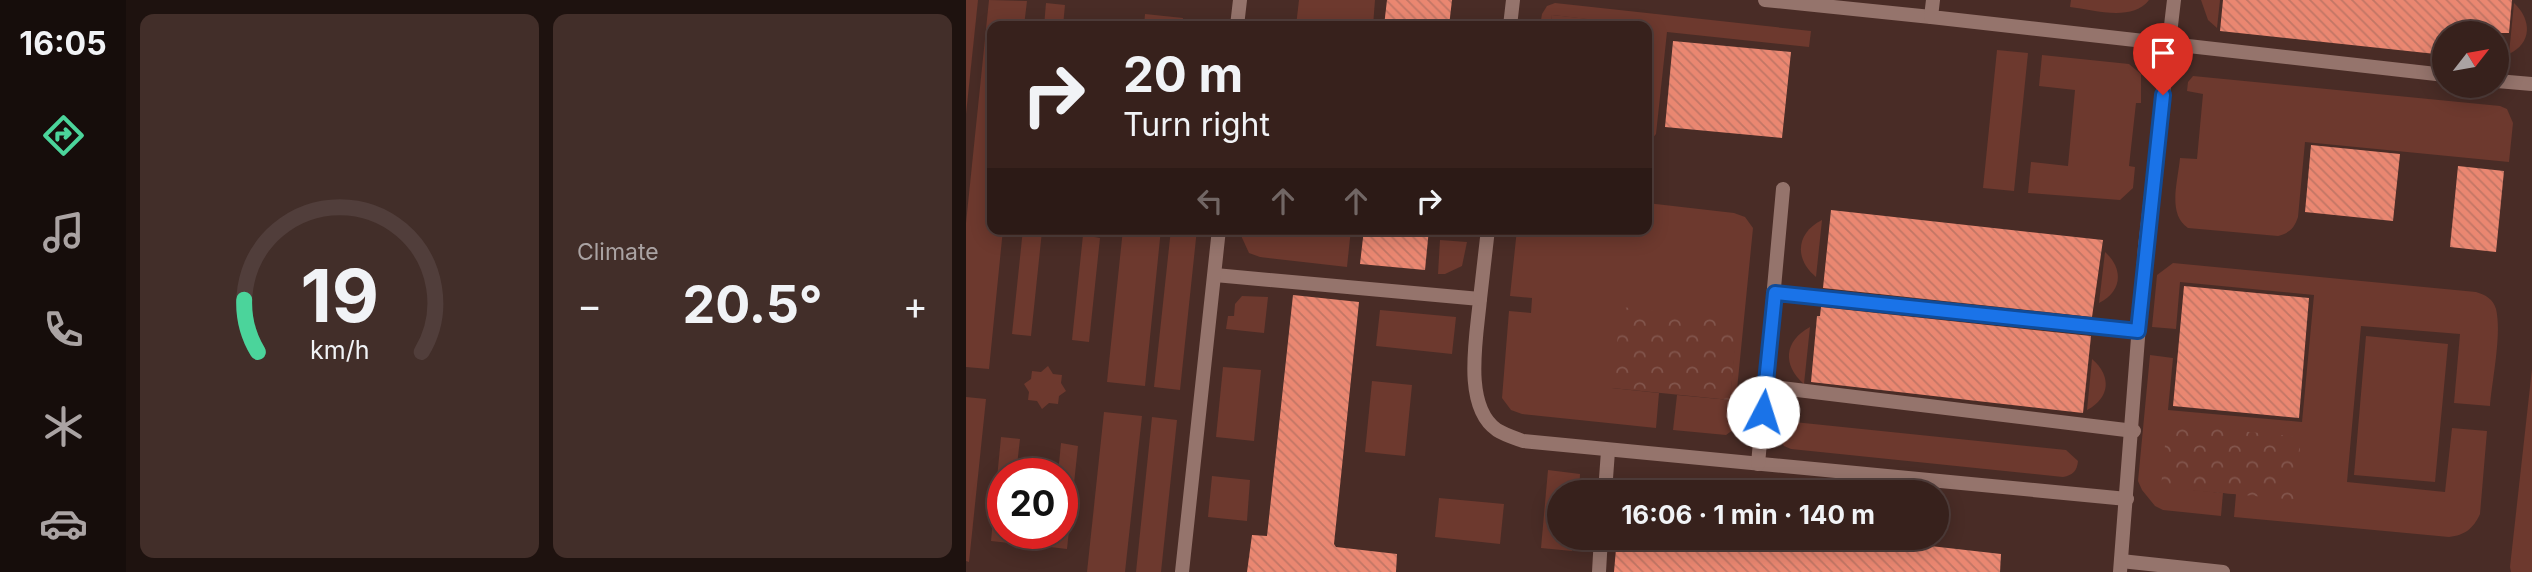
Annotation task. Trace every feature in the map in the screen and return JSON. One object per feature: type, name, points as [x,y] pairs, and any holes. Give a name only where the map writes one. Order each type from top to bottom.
[{"type":"lane","points":[[1238,21],[1240,0]]},
{"type":"lane","points":[[1511,21],[1513,0]]},
{"type":"lane","points":[[1765,0],[2432,74]]},
{"type":"lane","points":[[1931,17],[1933,0]]},
{"type":"lane","points":[[2174,0],[2138,331],[2134,431],[2121,566],[2223,572]]},
{"type":"lane","points":[[2510,82],[2532,85]]},
{"type":"lane","points":[[1758,464],[1783,189]]},
{"type":"lane","points":[[1182,572],[1218,235]]},
{"type":"lane","points":[[1487,235],[1474,381],[1482,410],[1496,429],[1523,442],[2127,499]]},
{"type":"lane","points":[[1214,275],[1480,299]]},
{"type":"lane","points":[[1775,293],[2138,331]]},
{"type":"lane","points":[[1765,386],[2134,431]]},
{"type":"lane","points":[[1606,480],[1608,451]]},
{"type":"lane","points":[[1599,572],[1600,550]]},
{"type":"green space","points":[[966,0],[978,0],[966,114]]},
{"type":"green space","points":[[989,0],[1027,1],[1025,21],[987,21],[987,235],[1002,235],[989,369],[966,367],[966,223]]},
{"type":"green space","points":[[1299,0],[1375,0],[1373,21],[1297,21]]},
{"type":"green space","points":[[2071,0],[2149,0],[2133,11],[2112,13],[2070,7]]},
{"type":"green space","points":[[2201,0],[2220,0],[2217,28],[2208,20]]},
{"type":"green space","points":[[1046,3],[1065,5],[1063,21],[1044,21]]},
{"type":"green space","points":[[1555,3],[1811,31],[1809,47],[1667,32],[1656,134],[1652,139],[1652,21],[1604,21],[1552,15],[1551,21],[1541,21],[1547,6]]},
{"type":"green space","points":[[2514,3],[2524,17],[2527,31],[2522,44],[2510,53]]},
{"type":"green space","points":[[1145,14],[1183,18],[1183,21],[1144,21]]},
{"type":"green space","points":[[1552,15],[1607,21],[1551,21]]},
{"type":"green space","points":[[1997,50],[2028,53],[2014,191],[1983,188]]},
{"type":"green space","points":[[2042,55],[2129,64],[2141,74],[2141,103],[2136,103],[2129,166],[2135,167],[2133,188],[2120,200],[2028,193],[2031,162],[2068,166],[2075,90],[2039,86]]},
{"type":"green space","points":[[2193,76],[2500,106],[2507,109],[2513,123],[2509,162],[2305,142],[2298,217],[2288,232],[2278,236],[2188,228],[2178,214],[2175,196],[2180,158],[2197,159],[2203,94],[2187,91],[2188,82]]},
{"type":"green space","points":[[1652,204],[1734,213],[1745,217],[1753,228],[1733,430],[1726,435],[1673,430],[1677,395],[1730,400],[1737,319],[1612,388],[1659,393],[1656,428],[1522,414],[1511,410],[1502,398],[1509,311],[1531,313],[1532,298],[1510,296],[1516,235],[1652,235]]},
{"type":"green space","points":[[1822,220],[1816,277],[1804,262],[1801,247],[1807,232]]},
{"type":"green space","points":[[1022,235],[1042,235],[1031,336],[1012,334]]},
{"type":"green space","points":[[1083,235],[1100,238],[1089,342],[1072,340]]},
{"type":"green space","points":[[1122,235],[1160,235],[1145,386],[1107,382]]},
{"type":"green space","points":[[1170,235],[1196,235],[1180,390],[1154,387]]},
{"type":"green space","points":[[1241,235],[1350,235],[1347,267],[1260,257],[1249,253]]},
{"type":"green space","points":[[1440,240],[1467,242],[1462,266],[1445,274],[1438,274]]},
{"type":"green space","points":[[2105,252],[2115,266],[2118,280],[2112,293],[2099,303]]},
{"type":"green space","points":[[2173,263],[2476,292],[2489,298],[2496,309],[2498,319],[2490,406],[2454,403],[2460,334],[2361,326],[2347,482],[2445,492],[2452,428],[2487,431],[2480,514],[2474,524],[2464,533],[2449,537],[2234,517],[2236,494],[2162,487],[2223,493],[2221,516],[2163,510],[2155,506],[2138,481],[2150,355],[2173,358],[2168,410],[2302,422],[2314,295],[2180,282],[2176,329],[2152,327],[2157,275]]},
{"type":"green space","points":[[1242,296],[1268,297],[1264,333],[1226,329],[1228,316],[1234,316],[1235,304]]},
{"type":"green space","points":[[1621,307],[1738,319],[1730,400],[1612,388]]},
{"type":"green space","points":[[1380,310],[1456,317],[1452,354],[1376,346]]},
{"type":"green space","points":[[1810,327],[1804,384],[1792,369],[1789,354],[1795,339]]},
{"type":"green space","points":[[2366,336],[2448,344],[2435,482],[2354,475]]},
{"type":"green space","points":[[2092,359],[2103,372],[2106,386],[2100,399],[2087,410]]},
{"type":"green space","points":[[1048,366],[1053,374],[1062,375],[1061,383],[1066,391],[1059,396],[1058,404],[1049,403],[1042,409],[1037,401],[1028,400],[1029,392],[1024,384],[1031,379],[1032,371],[1041,372]]},
{"type":"green space","points":[[1223,367],[1261,370],[1254,441],[1216,437]]},
{"type":"green space","points":[[2532,369],[2532,572],[2511,572],[2510,567]]},
{"type":"green space","points":[[1372,381],[1412,385],[1405,456],[1365,452]]},
{"type":"green space","points":[[966,397],[986,399],[969,562],[966,561]]},
{"type":"green space","points":[[1104,412],[1142,416],[1125,572],[1087,572]]},
{"type":"green space","points":[[1152,417],[1177,420],[1161,572],[1136,572]]},
{"type":"green space","points":[[1794,422],[2066,450],[2078,461],[2074,472],[2063,477],[1791,449],[1784,446],[1779,438],[1786,424]]},
{"type":"green space","points":[[2167,424],[2301,437],[2295,500],[2161,487]]},
{"type":"green space","points":[[1001,437],[1020,439],[1018,458],[999,458]]},
{"type":"green space","points":[[1061,443],[1078,446],[1077,458],[1060,458]]},
{"type":"green space","points":[[1548,470],[1580,474],[1580,480],[1547,480]]},
{"type":"green space","points":[[1212,476],[1250,480],[1247,521],[1208,517]]},
{"type":"green space","points":[[1547,481],[1547,549],[1541,548]]},
{"type":"green space","points":[[1439,498],[1504,504],[1500,544],[1435,537]]},
{"type":"building","points":[[1387,0],[1452,0],[1450,21],[1385,21]]},
{"type":"building","points":[[2223,0],[2512,0],[2510,22],[2432,21],[2432,54],[2220,31]]},
{"type":"building","points":[[1673,41],[1791,52],[1782,138],[1665,127]]},
{"type":"building","points":[[2311,145],[2400,154],[2393,221],[2305,212]]},
{"type":"building","points":[[2458,166],[2504,171],[2496,252],[2450,247]]},
{"type":"building","points":[[1831,210],[2103,240],[2092,317],[1823,288]]},
{"type":"building","points":[[1363,235],[1428,235],[1425,270],[1360,264]]},
{"type":"building","points":[[2184,286],[2309,298],[2299,418],[2173,406]]},
{"type":"building","points":[[1293,295],[1359,302],[1334,544],[1336,547],[1397,554],[1396,572],[1247,572],[1252,535],[1267,536]]},
{"type":"building","points":[[1821,307],[2091,336],[2083,413],[1811,382],[1817,316],[1820,316]]},
{"type":"building","points":[[1949,548],[2001,554],[2000,572],[1614,572],[1616,550]]},
{"type":"route","points":[[1763,412],[1775,293],[2138,331],[2163,95]]}]
